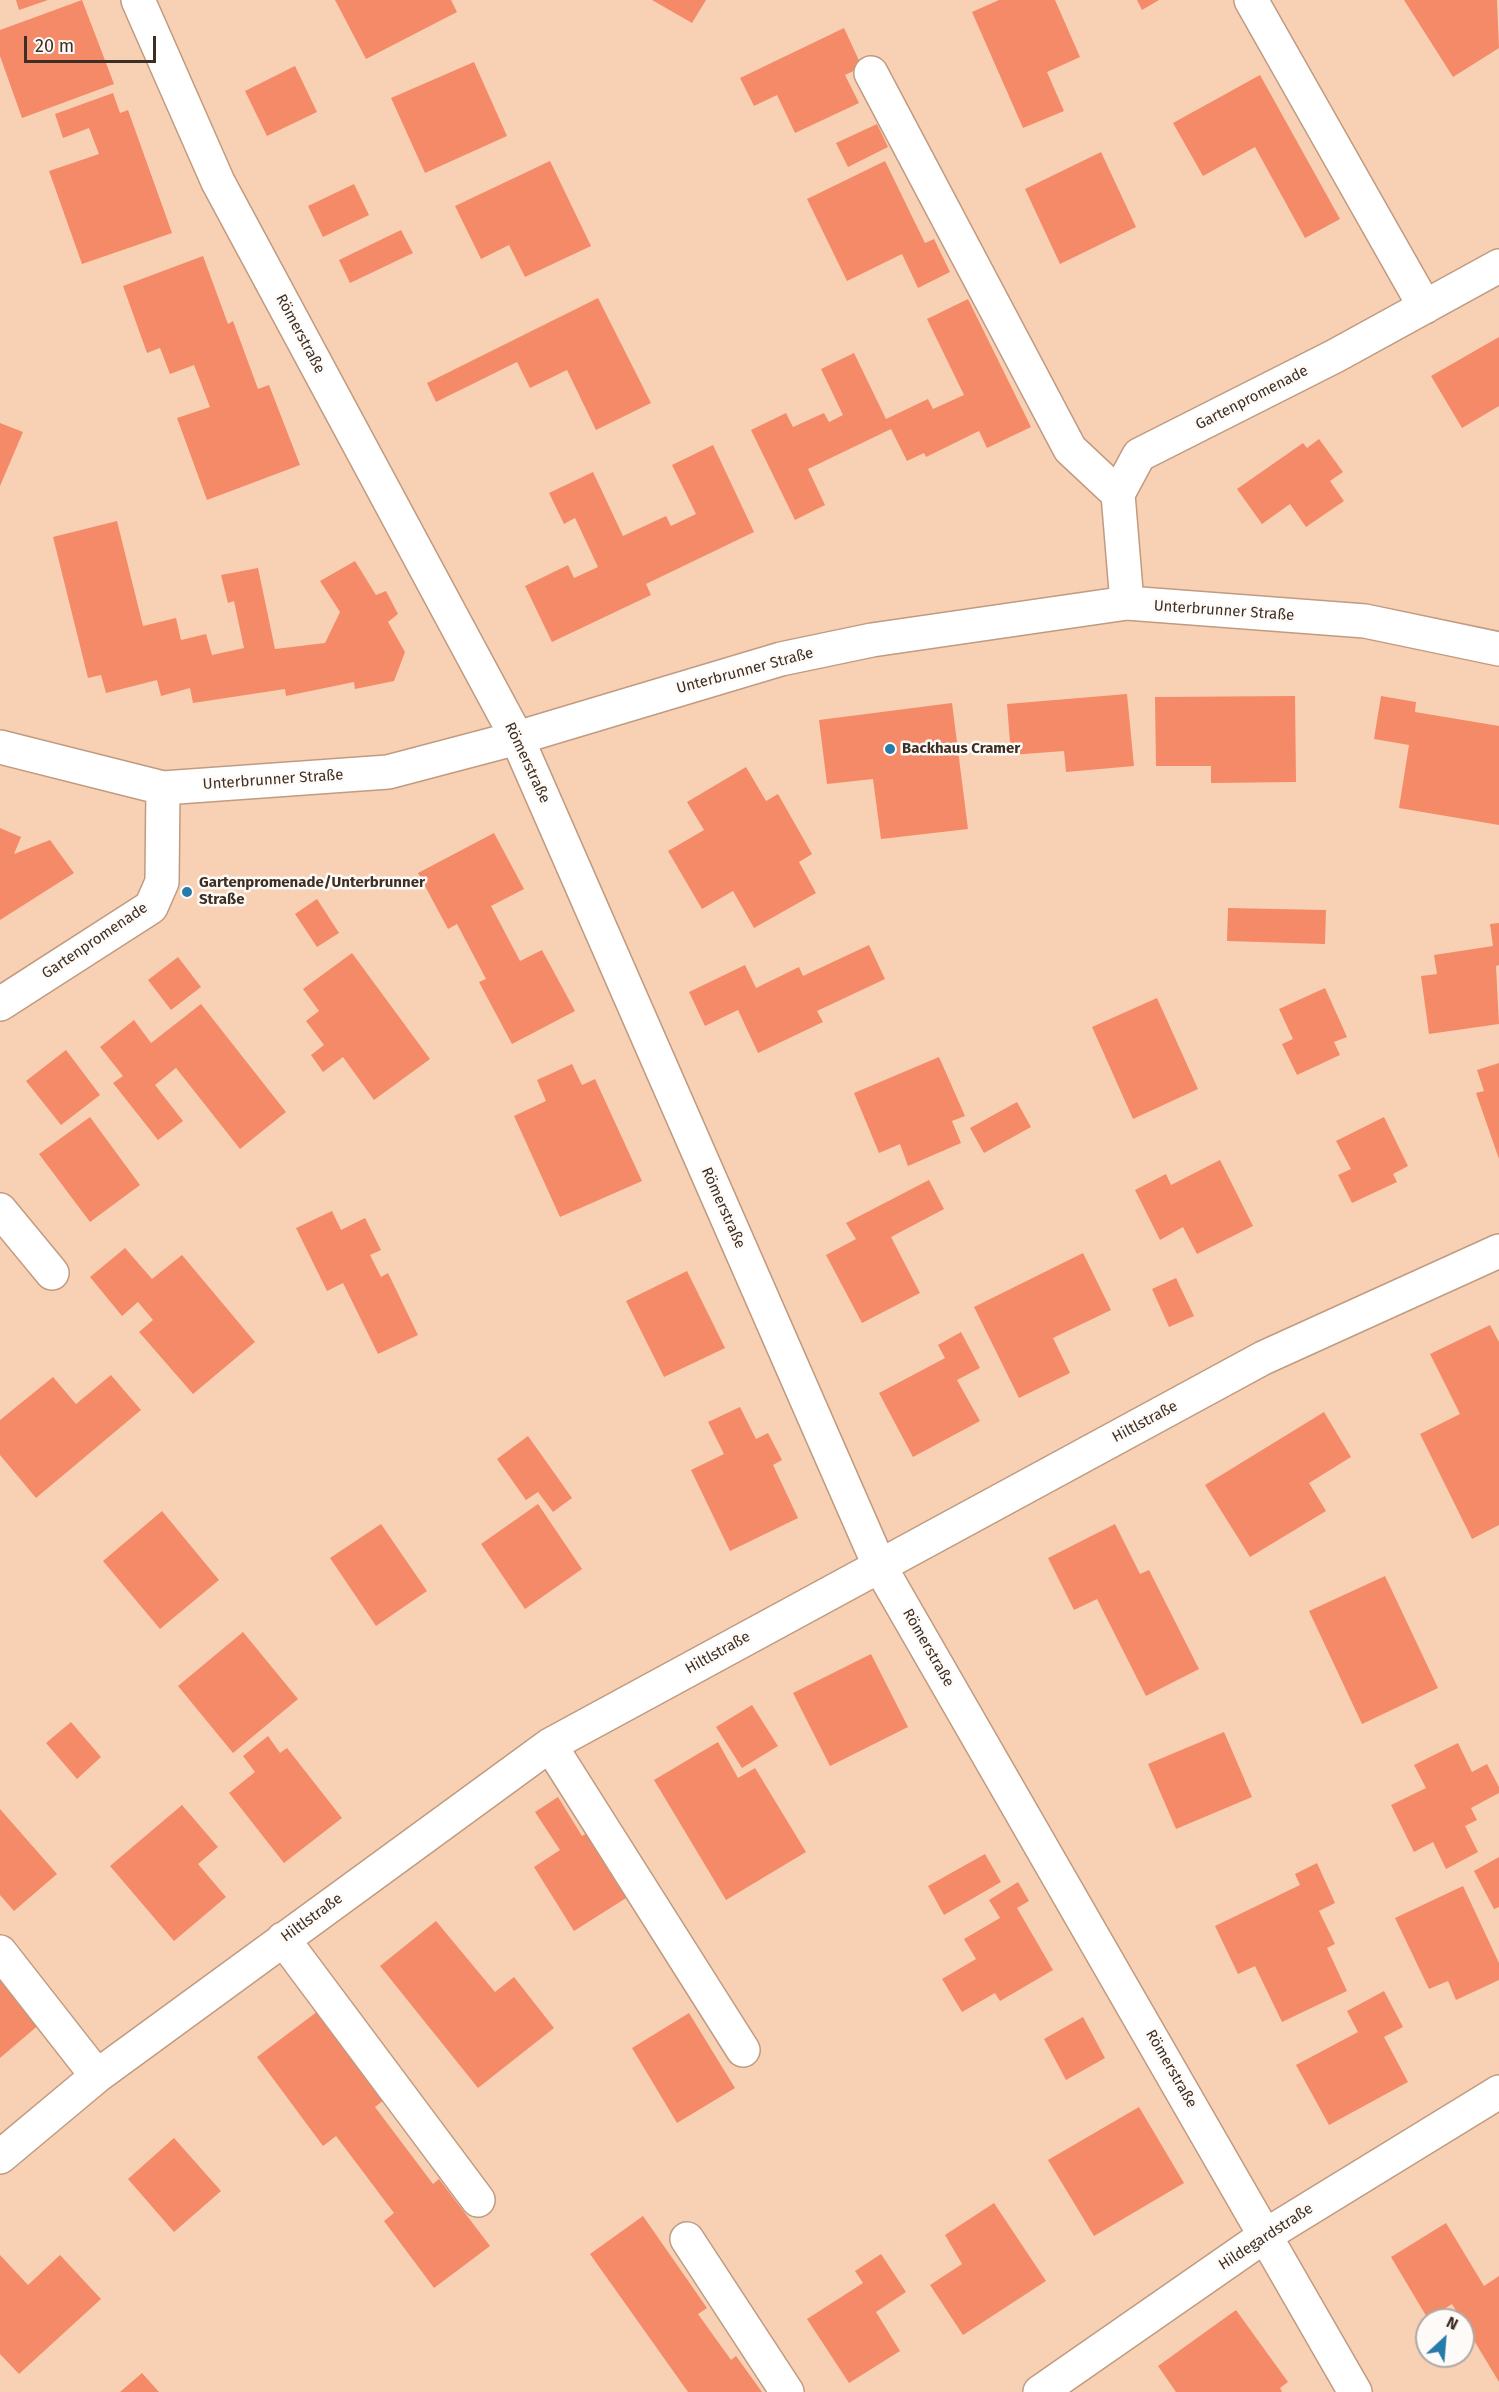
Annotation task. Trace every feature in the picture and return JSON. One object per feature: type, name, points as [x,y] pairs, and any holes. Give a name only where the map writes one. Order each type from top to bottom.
[{"type":"street","name":"Römerstraße","points":[[138,0],[218,182],[517,738],[879,1564],[1355,2392]]},
{"type":"street","points":[[1251,0],[1425,307]]},
{"type":"street","points":[[871,74],[1070,449],[1118,494],[1127,603]]},
{"type":"street","name":"Gartenpromenade","points":[[1118,494],[1139,455],[1335,356],[1499,266]]},
{"type":"street","name":"Unterbrunner Straße","points":[[0,747],[163,788],[388,772],[517,738],[781,659],[872,640],[1127,603],[1365,621],[1499,649]]},
{"type":"street","name":"Gartenpromenade","points":[[0,1004],[151,907],[162,882],[163,788]]},
{"type":"street","points":[[0,1210],[52,1273]]},
{"type":"street","name":"Hiltlstraße","points":[[0,2157],[97,2076],[550,1745],[879,1564],[1263,1358],[1499,1251]]},
{"type":"street","points":[[550,1745],[743,2050]]},
{"type":"street","points":[[283,1939],[478,2200]]},
{"type":"street","points":[[0,1952],[97,2076]]},
{"type":"street","name":"Hildegardstraße","points":[[1040,2392],[1266,2235],[1499,2092]]},
{"type":"street","points":[[687,2239],[788,2392]]},
{"type":"building","points":[[16,0],[48,0],[19,10]]},
{"type":"building","points":[[82,0],[114,84],[22,118],[0,56],[0,30]]},
{"type":"building","points":[[335,0],[451,0],[457,12],[366,59]]},
{"type":"building","points":[[652,0],[706,0],[692,23]]},
{"type":"building","points":[[999,0],[1055,0],[1080,57],[1047,72],[1064,111],[1023,128],[972,12]]},
{"type":"building","points":[[1137,0],[1159,0],[1142,10]]},
{"type":"building","points":[[1404,0],[1497,0],[1499,48],[1453,77]]},
{"type":"building","points":[[844,28],[862,67],[845,75],[859,103],[795,133],[777,95],[754,106],[740,78]]},
{"type":"building","points":[[474,62],[507,136],[425,173],[391,98]]},
{"type":"building","points":[[295,66],[317,112],[267,136],[245,91]]},
{"type":"building","points":[[1260,75],[1340,219],[1305,238],[1255,147],[1203,176],[1173,123]]},
{"type":"building","points":[[113,93],[120,113],[128,110],[172,233],[82,264],[49,171],[99,154],[89,128],[63,138],[55,114]]},
{"type":"building","points":[[877,124],[888,147],[848,167],[836,143]]},
{"type":"building","points":[[1101,152],[1136,227],[1060,264],[1025,189]]},
{"type":"building","points":[[550,161],[591,246],[525,277],[509,245],[481,259],[455,206]]},
{"type":"building","points":[[885,161],[925,243],[934,239],[950,272],[918,288],[902,254],[847,281],[807,199]]},
{"type":"building","points":[[354,184],[369,215],[323,237],[308,206]]},
{"type":"building","points":[[401,230],[413,253],[350,283],[339,260]]},
{"type":"building","points":[[203,256],[228,324],[233,321],[258,389],[269,385],[300,465],[207,500],[177,418],[210,407],[194,365],[170,374],[160,348],[147,353],[123,286]]},
{"type":"building","points":[[598,298],[651,403],[596,430],[567,370],[530,388],[517,362],[436,402],[427,383]]},
{"type":"building","points":[[968,299],[1031,427],[987,448],[979,431],[926,457],[924,453],[907,461],[891,429],[808,469],[825,505],[795,520],[751,430],[786,413],[793,427],[824,413],[829,422],[843,415],[821,369],[854,353],[886,419],[928,399],[933,409],[964,395],[927,319]]},
{"type":"building","points":[[1499,337],[1499,406],[1462,428],[1431,376]]},
{"type":"building","points":[[0,423],[23,432],[0,486]]},
{"type":"building","points":[[1319,439],[1343,472],[1330,481],[1344,501],[1306,527],[1290,504],[1262,524],[1237,489],[1303,443],[1307,448]]},
{"type":"building","points":[[713,445],[754,532],[646,584],[651,595],[552,642],[525,586],[568,565],[574,578],[598,567],[575,518],[564,524],[549,493],[593,472],[623,536],[666,516],[671,526],[696,514],[672,465]]},
{"type":"building","points":[[117,521],[143,626],[176,618],[181,640],[206,634],[212,655],[244,648],[234,601],[228,603],[221,575],[258,568],[275,649],[325,643],[340,612],[320,581],[355,561],[376,595],[386,591],[398,614],[388,622],[405,652],[394,681],[355,689],[354,682],[286,696],[285,689],[193,703],[190,688],[161,696],[157,680],[106,693],[101,675],[88,678],[53,537]]},
{"type":"building","points":[[1127,694],[1134,766],[1066,772],[1064,751],[1011,755],[1007,704]]},
{"type":"building","points":[[1295,696],[1296,782],[1211,783],[1211,766],[1156,766],[1155,697]]},
{"type":"building","points":[[1381,696],[1416,702],[1415,712],[1499,726],[1499,825],[1399,808],[1409,745],[1374,739]]},
{"type":"building","name":"Backhaus Cramer","points":[[952,703],[968,829],[881,839],[873,779],[827,784],[819,720]]},
{"type":"building","points":[[746,767],[766,801],[778,794],[812,854],[799,862],[816,893],[754,928],[733,891],[702,909],[668,851],[704,830],[687,802]]},
{"type":"building","points":[[0,828],[21,837],[14,854],[50,840],[74,873],[0,920]]},
{"type":"building","points":[[494,833],[524,889],[491,906],[520,961],[542,950],[575,1011],[512,1044],[479,982],[486,979],[457,924],[448,929],[418,873]]},
{"type":"building","points":[[317,899],[339,933],[317,947],[295,914]]},
{"type":"building","points":[[1228,908],[1326,910],[1325,944],[1227,941]]},
{"type":"building","points":[[1499,923],[1499,965],[1496,966],[1499,1024],[1429,1034],[1421,976],[1437,974],[1434,955],[1493,946],[1490,924]]},
{"type":"building","points":[[869,945],[885,979],[817,1011],[823,1022],[758,1053],[738,1010],[705,1026],[689,992],[745,965],[756,988],[799,967],[803,976]]},
{"type":"building","points":[[352,953],[430,1059],[374,1100],[343,1057],[323,1072],[311,1055],[324,1045],[306,1021],[319,1011],[303,989]]},
{"type":"building","points":[[178,957],[201,987],[171,1010],[148,980]]},
{"type":"building","points":[[1325,988],[1347,1037],[1334,1042],[1340,1055],[1297,1075],[1282,1044],[1293,1039],[1279,1009]]},
{"type":"building","points":[[1157,998],[1198,1089],[1133,1119],[1092,1027]]},
{"type":"building","points":[[201,1004],[286,1112],[240,1149],[176,1068],[155,1085],[183,1121],[158,1140],[113,1083],[123,1076],[100,1047],[134,1020],[151,1043]]},
{"type":"building","points":[[66,1050],[100,1095],[61,1125],[26,1081]]},
{"type":"building","points":[[939,1057],[965,1116],[952,1121],[961,1143],[908,1166],[900,1144],[879,1153],[854,1093]]},
{"type":"building","points":[[1499,1063],[1499,1159],[1476,1093],[1484,1091],[1477,1070]]},
{"type":"building","points":[[572,1064],[582,1085],[595,1079],[642,1181],[560,1217],[514,1116],[546,1101],[537,1080]]},
{"type":"building","points":[[1017,1102],[1031,1127],[984,1153],[970,1128]]},
{"type":"building","points":[[90,1117],[140,1185],[90,1222],[39,1154]]},
{"type":"building","points":[[1384,1117],[1408,1166],[1393,1174],[1397,1182],[1352,1203],[1338,1175],[1351,1169],[1336,1141]]},
{"type":"building","points":[[1220,1160],[1253,1226],[1197,1254],[1183,1227],[1160,1240],[1135,1190],[1166,1174],[1171,1185]]},
{"type":"building","points":[[929,1180],[944,1209],[891,1237],[920,1293],[862,1323],[826,1255],[856,1239],[846,1223]]},
{"type":"building","points":[[332,1211],[341,1230],[365,1218],[381,1250],[370,1255],[381,1277],[388,1273],[418,1335],[378,1354],[343,1283],[327,1291],[296,1228]]},
{"type":"building","points":[[125,1248],[152,1279],[182,1255],[255,1342],[193,1394],[139,1332],[153,1320],[138,1302],[122,1316],[90,1277]]},
{"type":"building","points":[[1083,1253],[1111,1310],[1053,1338],[1070,1373],[1019,1398],[974,1307]]},
{"type":"building","points":[[687,1271],[725,1348],[664,1377],[626,1301]]},
{"type":"building","points":[[1176,1278],[1194,1316],[1169,1327],[1152,1289]]},
{"type":"building","points":[[1490,1325],[1499,1342],[1499,1525],[1472,1539],[1420,1434],[1460,1414],[1430,1354]]},
{"type":"building","points":[[961,1332],[980,1368],[957,1380],[980,1421],[913,1457],[879,1393],[945,1358],[938,1345]]},
{"type":"building","points":[[111,1375],[141,1410],[36,1498],[0,1455],[0,1420],[53,1377],[76,1404]]},
{"type":"building","points":[[740,1407],[756,1439],[768,1433],[782,1460],[773,1465],[798,1518],[730,1551],[691,1470],[724,1454],[708,1422]]},
{"type":"building","points":[[1324,1412],[1351,1457],[1309,1483],[1326,1511],[1250,1557],[1205,1485]]},
{"type":"building","points":[[528,1436],[572,1498],[553,1512],[538,1492],[526,1500],[497,1459]]},
{"type":"building","points":[[538,1504],[582,1569],[525,1609],[481,1544]]},
{"type":"building","points":[[162,1511],[219,1580],[160,1629],[103,1561]]},
{"type":"building","points":[[381,1524],[427,1591],[376,1626],[330,1558]]},
{"type":"building","points":[[1115,1524],[1140,1574],[1149,1570],[1199,1669],[1146,1696],[1097,1599],[1074,1610],[1048,1558]]},
{"type":"building","points":[[1385,1576],[1438,1688],[1362,1724],[1309,1611]]},
{"type":"building","points":[[243,1632],[298,1699],[233,1753],[178,1686]]},
{"type":"building","points":[[871,1654],[908,1727],[830,1766],[793,1693]]},
{"type":"building","points":[[752,1705],[778,1746],[742,1768],[716,1727]]},
{"type":"building","points":[[71,1722],[101,1757],[77,1779],[46,1743]]},
{"type":"building","points":[[1224,1732],[1252,1797],[1176,1829],[1148,1764]]},
{"type":"building","points":[[268,1736],[280,1753],[287,1748],[342,1818],[284,1863],[229,1793],[255,1772],[243,1756]]},
{"type":"building","points":[[718,1742],[738,1778],[755,1768],[806,1852],[726,1900],[654,1780]]},
{"type":"building","points":[[1458,1743],[1472,1772],[1487,1764],[1499,1787],[1499,1793],[1471,1808],[1477,1820],[1465,1826],[1478,1852],[1446,1869],[1433,1842],[1414,1852],[1391,1805],[1426,1788],[1414,1765]]},
{"type":"building","points":[[558,1797],[582,1836],[593,1829],[634,1893],[574,1931],[534,1867],[560,1850],[535,1812]]},
{"type":"building","points":[[182,1805],[218,1847],[198,1864],[226,1897],[174,1941],[110,1866]]},
{"type":"building","points":[[0,1809],[57,1874],[14,1911],[0,1895]]},
{"type":"building","points":[[985,1854],[1001,1882],[944,1915],[928,1886]]},
{"type":"building","points":[[1499,1857],[1499,1907],[1494,1909],[1474,1871]]},
{"type":"building","points":[[1317,1863],[1335,1903],[1319,1911],[1335,1944],[1327,1948],[1347,1991],[1282,2022],[1255,1966],[1238,1974],[1215,1926],[1300,1885],[1295,1874]]},
{"type":"building","points":[[1018,1882],[1029,1901],[1017,1908],[1053,1970],[1000,2001],[995,1993],[962,2012],[942,1979],[976,1959],[964,1939],[1000,1918],[989,1900]]},
{"type":"building","points":[[1463,1886],[1499,1963],[1499,1980],[1456,2000],[1448,1981],[1429,1989],[1395,1918]]},
{"type":"building","points":[[436,1921],[495,1992],[514,1977],[554,2028],[478,2088],[380,1966]]},
{"type":"building","points":[[0,1975],[41,2023],[0,2058]]},
{"type":"building","points":[[1384,1991],[1403,2027],[1384,2037],[1408,2082],[1329,2125],[1296,2065],[1358,2032],[1347,2011]]},
{"type":"building","points":[[318,2011],[384,2100],[375,2107],[433,2184],[439,2179],[490,2246],[434,2288],[384,2221],[394,2213],[336,2136],[323,2146],[257,2057]]},
{"type":"building","points":[[689,2013],[735,2088],[677,2123],[632,2048]]},
{"type":"building","points":[[1083,2017],[1105,2058],[1066,2080],[1044,2039]]},
{"type":"building","points":[[1139,2107],[1184,2183],[1094,2236],[1048,2160]]},
{"type":"building","points":[[174,2138],[221,2191],[174,2232],[128,2179]]},
{"type":"building","points":[[994,2203],[1046,2281],[963,2335],[930,2285],[962,2264],[945,2235]]},
{"type":"building","points":[[643,2216],[707,2308],[698,2314],[731,2360],[736,2356],[762,2392],[688,2392],[590,2254]]},
{"type":"building","points":[[1446,2223],[1484,2286],[1499,2276],[1499,2382],[1475,2342],[1475,2308],[1454,2308],[1452,2304],[1446,2308],[1421,2308],[1391,2257]]},
{"type":"building","points":[[881,2254],[906,2292],[876,2312],[900,2351],[849,2383],[807,2319],[863,2283],[855,2271]]},
{"type":"building","points":[[0,2255],[28,2285],[60,2255],[101,2299],[19,2374],[0,2354]]},
{"type":"building","points":[[1236,2310],[1288,2382],[1280,2388],[1282,2392],[1176,2392],[1158,2366]]},
{"type":"building","points":[[142,2373],[159,2392],[120,2392]]},
{"type":"place","name":"Backhaus Cramer","points":[[890,749]]},
{"type":"place","name":"Gartenpromenade/Unterbrunner Straße","points":[[187,892]]}]
